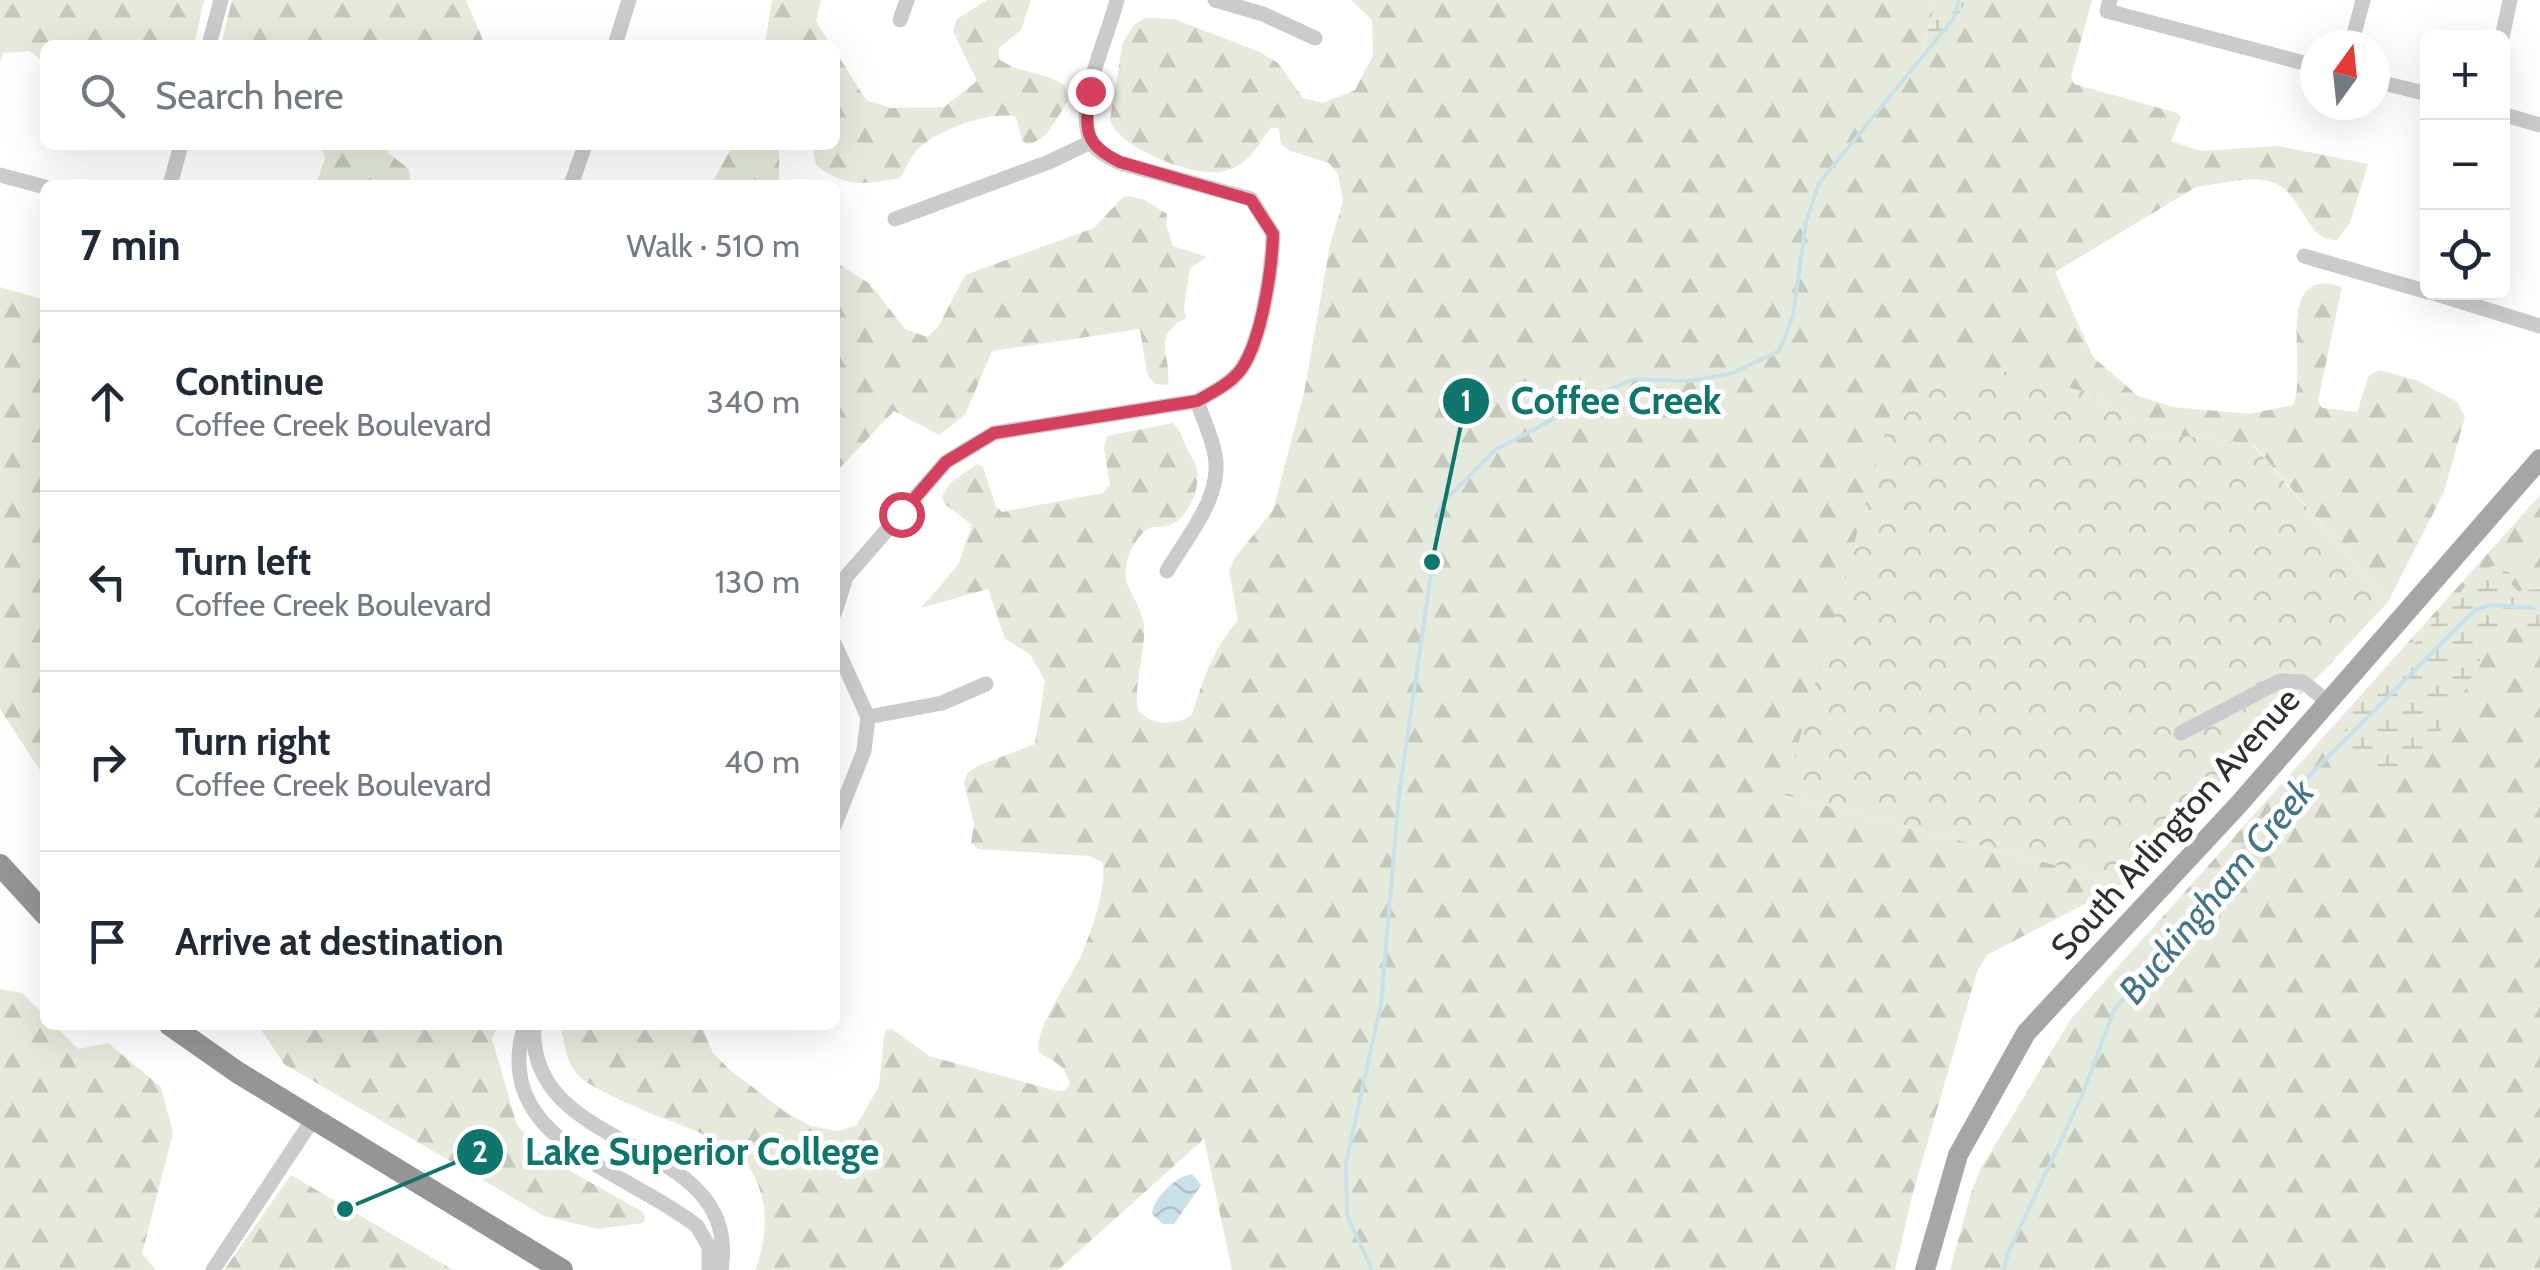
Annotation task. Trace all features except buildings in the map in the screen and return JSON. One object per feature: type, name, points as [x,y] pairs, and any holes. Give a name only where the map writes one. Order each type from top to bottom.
[{"type":"highway","points":[[0,865],[40,909]]},
{"type":"highway","points":[[178,1030],[312,1118],[562,1270]]},
{"type":"main road","name":"South Arlington Avenue","points":[[1925,1270],[1958,1155],[2026,1033],[2240,804],[2540,459]]},
{"type":"street","points":[[209,40],[221,0]]},
{"type":"street","points":[[617,40],[629,0]]},
{"type":"street","points":[[900,20],[907,0]]},
{"type":"street","points":[[840,597],[846,578],[946,462],[994,433],[1197,401],[1222,388],[1242,368],[1262,308],[1273,234],[1251,200],[1120,162],[1103,154],[1091,142],[1086,122],[1090,91],[1117,0]]},
{"type":"street","points":[[1215,0],[1263,14],[1316,38]]},
{"type":"street","points":[[2354,30],[2363,0]]},
{"type":"street","points":[[2504,30],[2510,0]]},
{"type":"street","points":[[2108,6],[2300,62]]},
{"type":"street","points":[[2390,85],[2420,92]]},
{"type":"street","points":[[2510,117],[2540,126]]},
{"type":"street","points":[[894,218],[1049,162],[1091,142]]},
{"type":"street","points":[[171,180],[180,150]]},
{"type":"street","points":[[574,180],[583,150]]},
{"type":"street","points":[[0,175],[40,186]]},
{"type":"street","points":[[2304,256],[2420,290]]},
{"type":"street","points":[[2454,300],[2540,326]]},
{"type":"street","points":[[1167,570],[1213,492],[1217,470],[1215,452],[1197,401]]},
{"type":"street","points":[[840,656],[868,717],[864,751],[840,811]]},
{"type":"street","points":[[2181,733],[2280,681],[2303,682],[2328,702]]},
{"type":"street","points":[[868,717],[942,703],[986,684]]},
{"type":"street","points":[[524,1030],[518,1070],[536,1117],[564,1142],[698,1226],[709,1247],[709,1270]]},
{"type":"street","points":[[534,1030],[538,1065],[562,1102],[702,1191],[720,1225],[721,1270]]},
{"type":"street","points":[[213,1270],[312,1118]]},
{"type":"green space","points":[[0,0],[204,0],[195,40],[40,40],[40,59],[29,51],[4,53],[0,61]]},
{"type":"green space","points":[[232,0],[466,0],[483,40],[222,40]]},
{"type":"green space","points":[[772,0],[821,0],[816,21],[828,40],[766,40]]},
{"type":"green space","points":[[987,0],[1031,0],[1021,30],[999,48],[999,59],[1065,86],[1068,101],[1046,134],[1026,144],[1016,117],[978,119],[925,143],[900,178],[876,182],[847,181],[816,165],[813,150],[840,150],[840,59],[866,100],[891,108],[944,107],[977,81],[953,31],[957,19]]},
{"type":"green space","points":[[1351,0],[1936,0],[1922,54],[1967,0],[2092,0],[2071,77],[2074,84],[2177,113],[2181,117],[2171,141],[2201,151],[2278,146],[2368,164],[2350,223],[2337,240],[2317,233],[2280,186],[2268,181],[2242,180],[2196,187],[2055,272],[2093,357],[2138,396],[2173,407],[2250,414],[2293,405],[2300,305],[2307,291],[2320,284],[2342,287],[2318,401],[2322,408],[2357,412],[2369,375],[2380,370],[2418,381],[2457,402],[2465,417],[2444,492],[2388,602],[2253,444],[2149,432],[2087,392],[1784,795],[2125,883],[1987,955],[1977,972],[1912,1196],[1895,1270],[1232,1270],[1204,1139],[1058,1270],[755,1270],[765,1219],[759,1185],[751,1170],[726,1146],[626,1103],[581,1078],[569,1060],[561,1030],[703,1030],[713,1053],[730,1070],[788,1114],[811,1126],[838,1131],[857,1125],[879,1086],[886,1030],[892,1029],[929,1056],[1057,1091],[1066,1090],[1070,1083],[1064,1071],[1039,1052],[1039,1042],[1090,932],[1101,896],[1103,862],[1089,856],[978,849],[971,843],[974,824],[964,783],[967,773],[1035,744],[1045,681],[1030,654],[1005,639],[988,589],[921,608],[958,565],[972,525],[945,504],[942,497],[950,483],[977,464],[983,467],[996,506],[1002,512],[1103,493],[1110,485],[1104,448],[1107,436],[1173,423],[1195,463],[1194,497],[1179,520],[1150,528],[1141,535],[1128,557],[1126,575],[1144,626],[1138,711],[1164,723],[1192,715],[1210,665],[1238,620],[1229,571],[1273,510],[1304,393],[1330,245],[1343,201],[1338,174],[1329,163],[1290,151],[1281,144],[1279,129],[1271,127],[1244,162],[1219,172],[1191,169],[1156,158],[1125,140],[1110,119],[1123,42],[1134,25],[1145,18],[1174,19],[1260,52],[1278,63],[1303,98],[1323,103],[1355,90],[1373,55],[1372,20]]},
{"type":"green space","points":[[1936,0],[1967,0],[1944,39],[1925,56],[1922,55]]},
{"type":"green space","points":[[323,150],[388,150],[409,169],[410,180],[318,180],[325,158]]},
{"type":"green space","points":[[730,150],[779,150],[779,180],[714,180]]},
{"type":"green space","points":[[1122,198],[1145,200],[1167,214],[1166,225],[1173,246],[1207,257],[1190,268],[1186,318],[1175,325],[1166,339],[1168,385],[1155,384],[1147,374],[1140,329],[992,351],[965,415],[939,435],[894,411],[840,468],[840,265],[870,284],[905,329],[927,337],[938,327],[965,275],[1094,228]]},
{"type":"green space","points":[[0,287],[40,299],[40,770],[0,709]]},
{"type":"green space","points":[[1990,368],[2087,392],[2150,432],[2252,444],[2388,602],[2125,883],[1784,795],[1893,404]]},
{"type":"green space","points":[[2540,495],[2540,1270],[1950,1270],[1981,1168],[2071,1019]]},
{"type":"green space","points":[[2496,565],[2510,573],[2512,585],[2518,591],[2540,589],[2540,646],[2527,630],[2514,623],[2504,629],[2484,653],[2449,719],[2421,752],[2384,777],[2353,761],[2342,750],[2347,719],[2478,572]]},
{"type":"green space","points":[[0,989],[22,993],[40,1011],[40,1030],[59,1030],[78,1049],[108,1043],[161,1087],[173,1133],[142,1254],[156,1270],[0,1270]]},
{"type":"green space","points":[[261,1030],[496,1030],[492,1039],[517,1125],[542,1155],[641,1211],[646,1216],[643,1223],[598,1229],[544,1216],[284,1064]]},
{"type":"green space","points":[[291,1175],[453,1270],[224,1270]]},
{"type":"water","points":[[1192,1174],[1201,1185],[1174,1224],[1163,1224],[1152,1214],[1156,1202],[1173,1183]]},
{"type":"waterway","points":[[1372,1270],[1347,1215],[1346,1163],[1381,1004],[1399,795],[1441,504],[1495,450],[1612,388],[1635,379],[1690,381],[1733,373],[1779,351],[1793,316],[1806,222],[1819,183],[1954,18],[1959,0]]},
{"type":"waterway","name":"Buckingham Creek","points":[[2004,1270],[2008,1253],[2081,1098],[2114,1010],[2242,849],[2289,796],[2475,610],[2490,605],[2533,608]]},
{"type":"place","name":"Coffee Creek","points":[[1432,562]]},
{"type":"place","name":"Lake Superior College","points":[[345,1209]]},
{"type":"route","points":[[901,514],[946,462],[994,433],[1197,401],[1222,388],[1242,368],[1262,308],[1273,234],[1251,200],[1103,154],[1091,142],[1086,122],[1090,91]]}]
